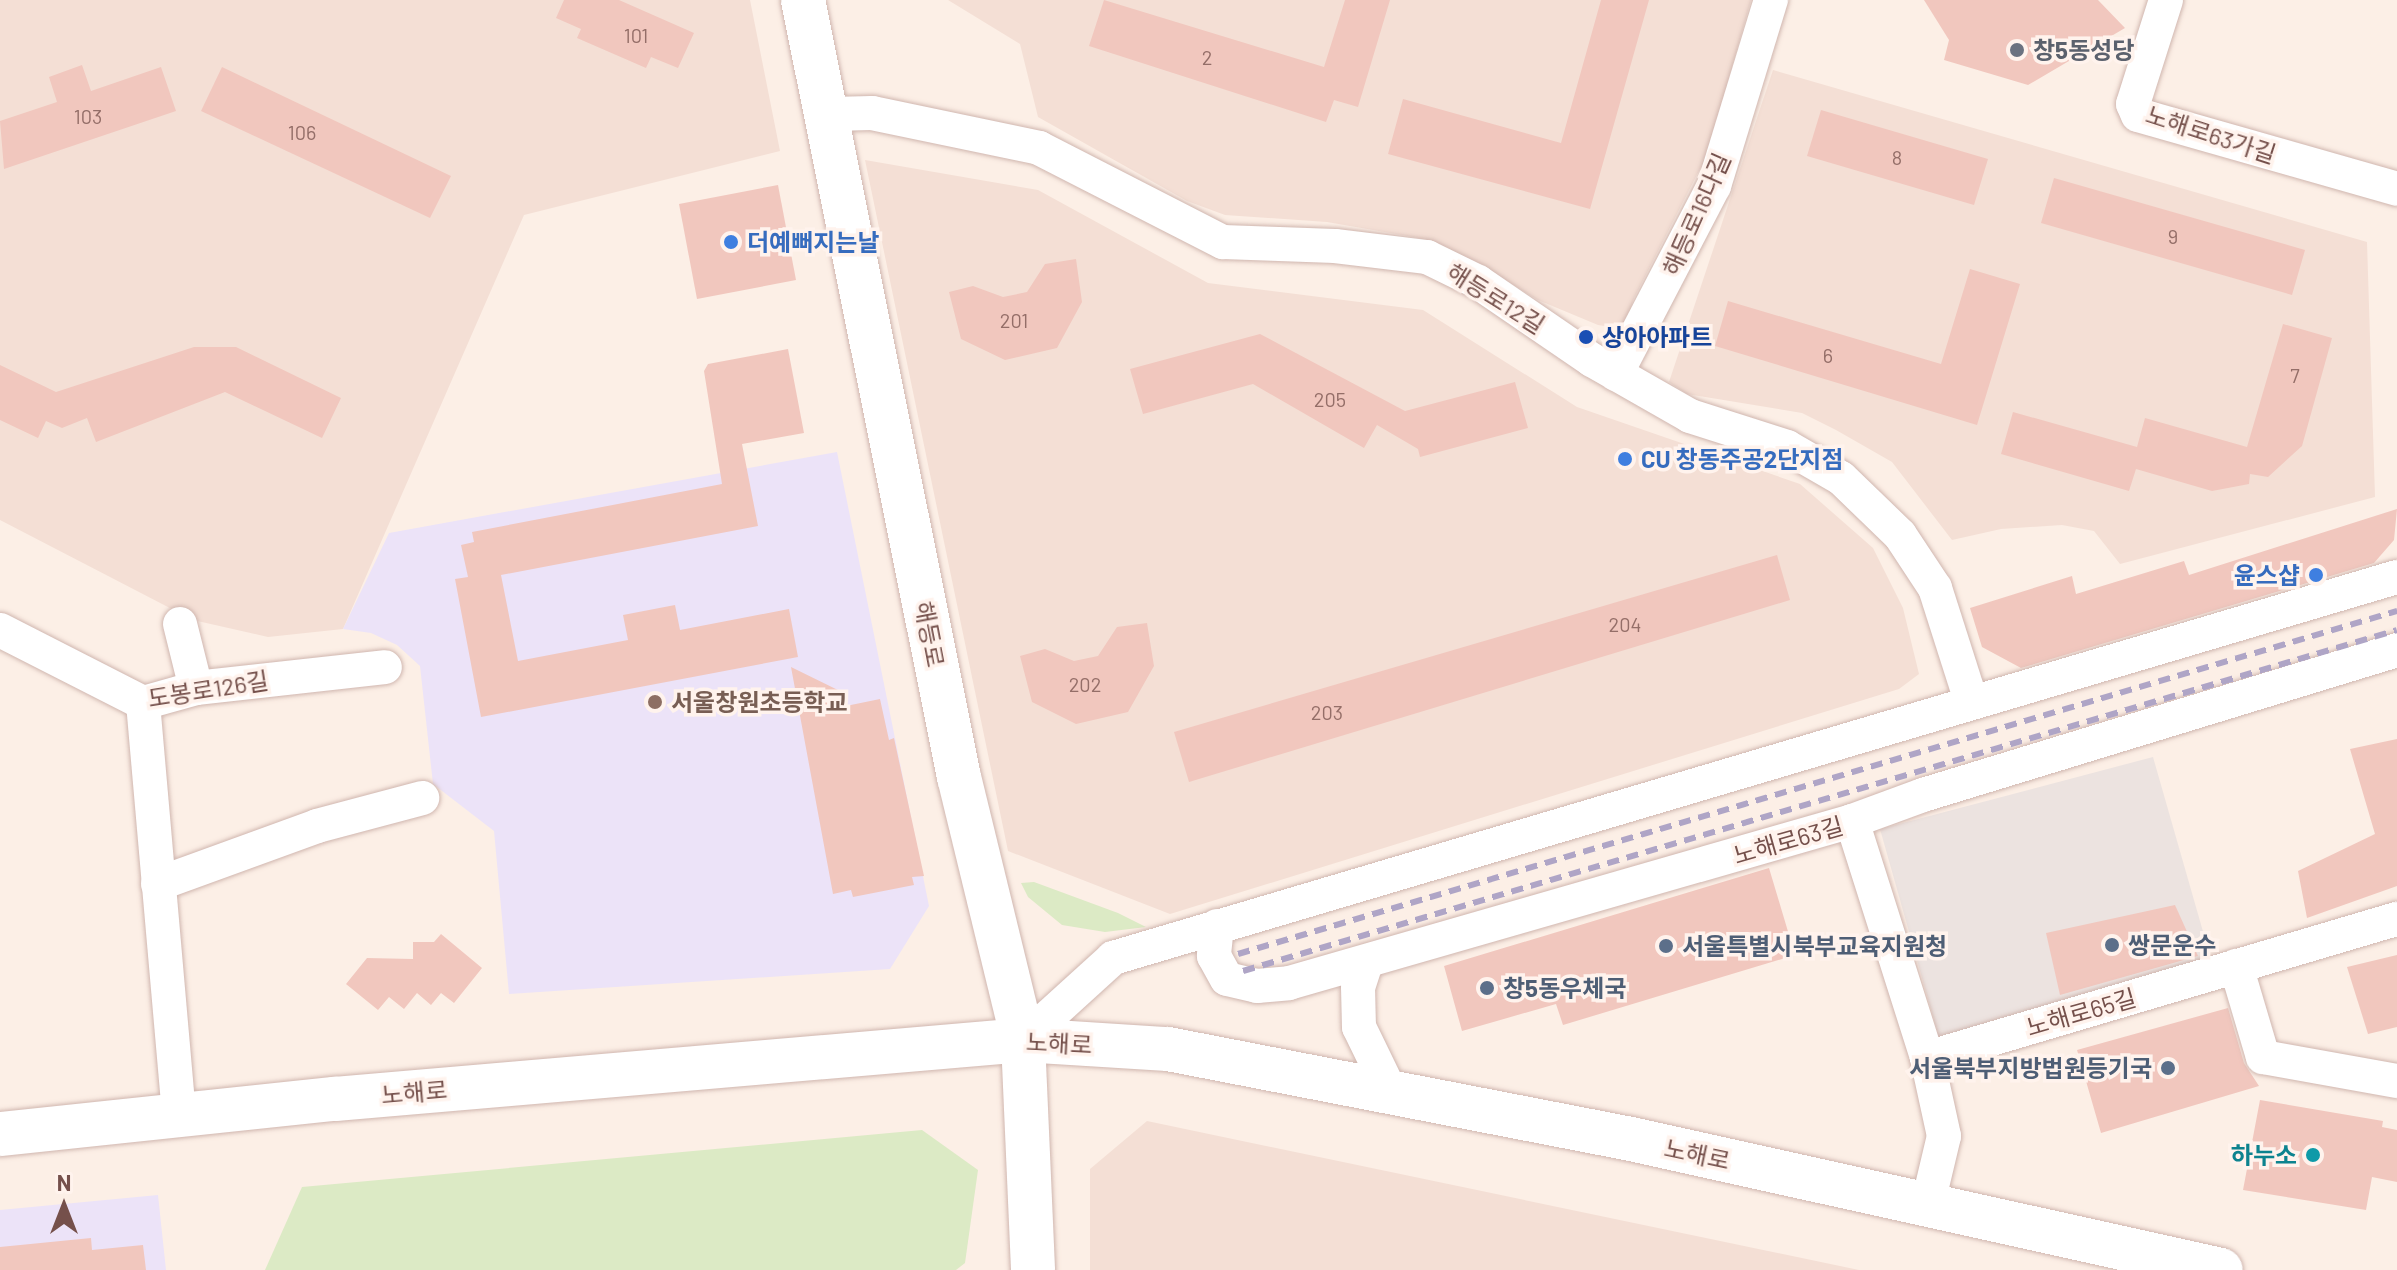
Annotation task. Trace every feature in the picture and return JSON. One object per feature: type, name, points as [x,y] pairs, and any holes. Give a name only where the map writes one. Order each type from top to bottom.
[{"type":"main road","name":"해등로","points":[[803,0],[830,114],[959,777],[1023,1040],[1033,1270]]},
{"type":"main road","name":"노해로","points":[[0,1134],[179,1115],[1023,1040],[1168,1049],[1928,1203],[2221,1270]]},
{"type":"street","name":"해등로16다길","points":[[1616,374],[1714,186],[1771,0]]},
{"type":"street","name":"노해로63가길","points":[[2166,0],[2133,104],[2138,115],[2397,189]]},
{"type":"street","name":"해등로12길","points":[[830,114],[872,113],[1039,148],[1223,242],[1335,246],[1427,257],[1478,282],[1616,374],[1690,416],[1818,461],[1870,503],[1900,535],[1935,588],[1971,701]]},
{"type":"street","points":[[1023,1040],[1113,958],[2397,577]]},
{"type":"street","points":[[180,624],[196,688]]},
{"type":"street","name":"도봉로126길","points":[[0,630],[143,703],[196,688],[385,667]]},
{"type":"street","name":"노해로63길","points":[[1217,926],[1214,956],[1236,983],[1289,983],[1852,821],[1923,795],[2397,650]]},
{"type":"street","points":[[143,703],[179,1115]]},
{"type":"street","points":[[158,884],[317,826],[422,798]]},
{"type":"street","points":[[1852,821],[1927,1058],[1944,1136],[1928,1203]]},
{"type":"street","name":"노해로65길","points":[[1927,1058],[2397,919]]},
{"type":"street","points":[[1366,963],[1358,987],[1359,1027],[1391,1093]]},
{"type":"street","points":[[2236,966],[2263,1057],[2397,1081]]},
{"type":"shaded area","points":[[0,0],[750,0],[780,151],[524,215],[343,629],[268,637],[193,620],[0,520]]},
{"type":"shaded area","points":[[948,0],[1751,0],[1707,155],[1633,300],[1628,322],[1618,328],[1598,325],[1538,300],[1474,261],[1419,238],[1327,222],[1225,215],[1187,201],[1038,117],[1020,44]]},
{"type":"shaded area","points":[[1773,70],[2367,242],[2375,497],[2120,564],[2094,531],[2062,525],[2001,529],[1952,540],[1892,462],[1836,430],[1802,413],[1687,394],[1669,382]]},
{"type":"shaded area","points":[[865,160],[1038,190],[1208,283],[1423,310],[1577,407],[1800,484],[1873,548],[1903,608],[1919,674],[1899,689],[1170,914],[1008,851]]},
{"type":"shaded area","name":"서울창원초등학교","points":[[837,452],[929,906],[890,969],[509,994],[494,831],[433,784],[420,666],[397,645],[371,633],[343,629],[389,533]]},
{"type":"shaded area","name":"쌍문운수","points":[[2153,757],[2210,956],[1939,1038],[1880,829]]},
{"type":"shaded area","points":[[1147,1121],[1859,1270],[1090,1270],[1090,1169]]},
{"type":"shaded area","points":[[158,1195],[166,1270],[0,1270],[0,1210]]},
{"type":"green space","points":[[1034,882],[1118,913],[1146,927],[1105,932],[1062,925],[1028,897],[1021,883]]},
{"type":"green space","points":[[922,1130],[978,1170],[965,1263],[956,1270],[265,1270],[302,1187]]},
{"type":"building","points":[[564,0],[619,0],[694,33],[678,68],[651,57],[646,68],[577,38],[581,29],[556,18]]},
{"type":"building","points":[[1104,0],[1324,67],[1345,0],[1390,0],[1358,107],[1334,100],[1326,122],[1089,46]]},
{"type":"building","points":[[1601,0],[1649,0],[1590,209],[1388,154],[1403,99],[1561,143]]},
{"type":"building","name":"창5동성당","points":[[1924,0],[2098,0],[2125,28],[2028,85],[1944,60],[1949,40]]},
{"type":"building","points":[[82,65],[91,91],[161,67],[176,111],[4,169],[0,121],[57,102],[49,77]]},
{"type":"building","points":[[222,67],[451,176],[430,218],[201,111]]},
{"type":"building","points":[[1821,110],[1988,159],[1974,205],[1807,156]]},
{"type":"building","points":[[2054,178],[2305,250],[2292,295],[2041,223]]},
{"type":"building","points":[[778,185],[796,280],[697,299],[679,204]]},
{"type":"building","points":[[1076,259],[1082,302],[1057,348],[1005,360],[961,339],[949,292],[973,286],[1003,297],[1027,292],[1045,264]]},
{"type":"building","points":[[1970,269],[2020,284],[1977,425],[1715,346],[1728,301],[1941,364]]},
{"type":"building","points":[[2283,324],[2332,338],[2302,446],[2268,477],[2250,474],[2249,484],[2212,491],[2136,469],[2129,491],[2001,454],[2013,412],[2137,447],[2145,418],[2247,447]]},
{"type":"building","points":[[1260,334],[1405,411],[1515,382],[1528,428],[1420,457],[1418,449],[1377,425],[1364,448],[1253,384],[1143,414],[1130,369]]},
{"type":"building","points":[[194,347],[236,347],[341,398],[322,438],[225,392],[96,442],[87,418],[62,428],[46,421],[38,438],[0,420],[0,365],[56,392]]},
{"type":"building","points":[[788,349],[804,433],[742,444],[758,526],[501,575],[518,661],[628,640],[623,615],[675,605],[680,630],[789,609],[798,657],[481,717],[455,579],[468,577],[461,545],[474,542],[472,532],[722,484],[704,371],[708,364]]},
{"type":"building","points":[[2397,509],[2394,540],[2374,563],[2021,668],[1982,647],[1970,608],[2072,576],[2076,594],[2184,561],[2189,575]]},
{"type":"building","points":[[1777,555],[1790,600],[1189,782],[1174,732]]},
{"type":"building","points":[[1147,623],[1154,666],[1128,712],[1076,724],[1032,702],[1020,656],[1045,649],[1074,661],[1098,656],[1117,627]]},
{"type":"building","points":[[791,667],[844,693],[846,706],[880,699],[889,740],[894,738],[924,876],[912,877],[914,885],[853,897],[851,890],[833,894]]},
{"type":"building","points":[[2397,739],[2397,886],[2307,918],[2298,871],[2375,834],[2350,749]]},
{"type":"building","name":"서울특별시북부교육지원청","points":[[1769,868],[1795,955],[1563,1025],[1556,1004],[1462,1031],[1444,966]]},
{"type":"building","points":[[2175,905],[2198,956],[2060,995],[2046,933]]},
{"type":"building","points":[[441,934],[482,968],[454,1003],[441,993],[431,1005],[417,993],[404,1009],[389,997],[378,1010],[346,984],[367,958],[413,959],[413,942],[434,942]]},
{"type":"building","points":[[2397,955],[2397,1027],[2368,1034],[2347,967]]},
{"type":"building","name":"서울북부지방법원등기국","points":[[2228,1008],[2244,1063],[2259,1086],[2101,1133],[2077,1050]]},
{"type":"building","name":"하누소","points":[[2260,1100],[2383,1121],[2382,1127],[2397,1130],[2397,1182],[2372,1177],[2366,1210],[2243,1190]]},
{"type":"building","points":[[91,1238],[92,1250],[143,1245],[146,1270],[0,1270],[0,1247]]},
{"type":"railway","points":[[1238,954],[2397,611]]},
{"type":"railway","points":[[1243,971],[2397,630]]},
{"type":"place","name":"창5동성당","points":[[2017,50]]},
{"type":"place","name":"더예뻐지는날","points":[[731,242]]},
{"type":"place","name":"상아아파트","points":[[1586,337]]},
{"type":"place","name":"CU 창동주공2단지점","points":[[1625,459]]},
{"type":"place","name":"윤스샵","points":[[2316,575]]},
{"type":"place","name":"서울창원초등학교","points":[[655,702]]},
{"type":"place","name":"쌍문운수","points":[[2112,945]]},
{"type":"place","name":"서울특별시북부교육지원청","points":[[1666,946]]},
{"type":"place","name":"창5동우체국","points":[[1487,988]]},
{"type":"place","name":"서울북부지방법원등기국","points":[[2168,1068]]},
{"type":"place","name":"하누소","points":[[2313,1155]]}]
